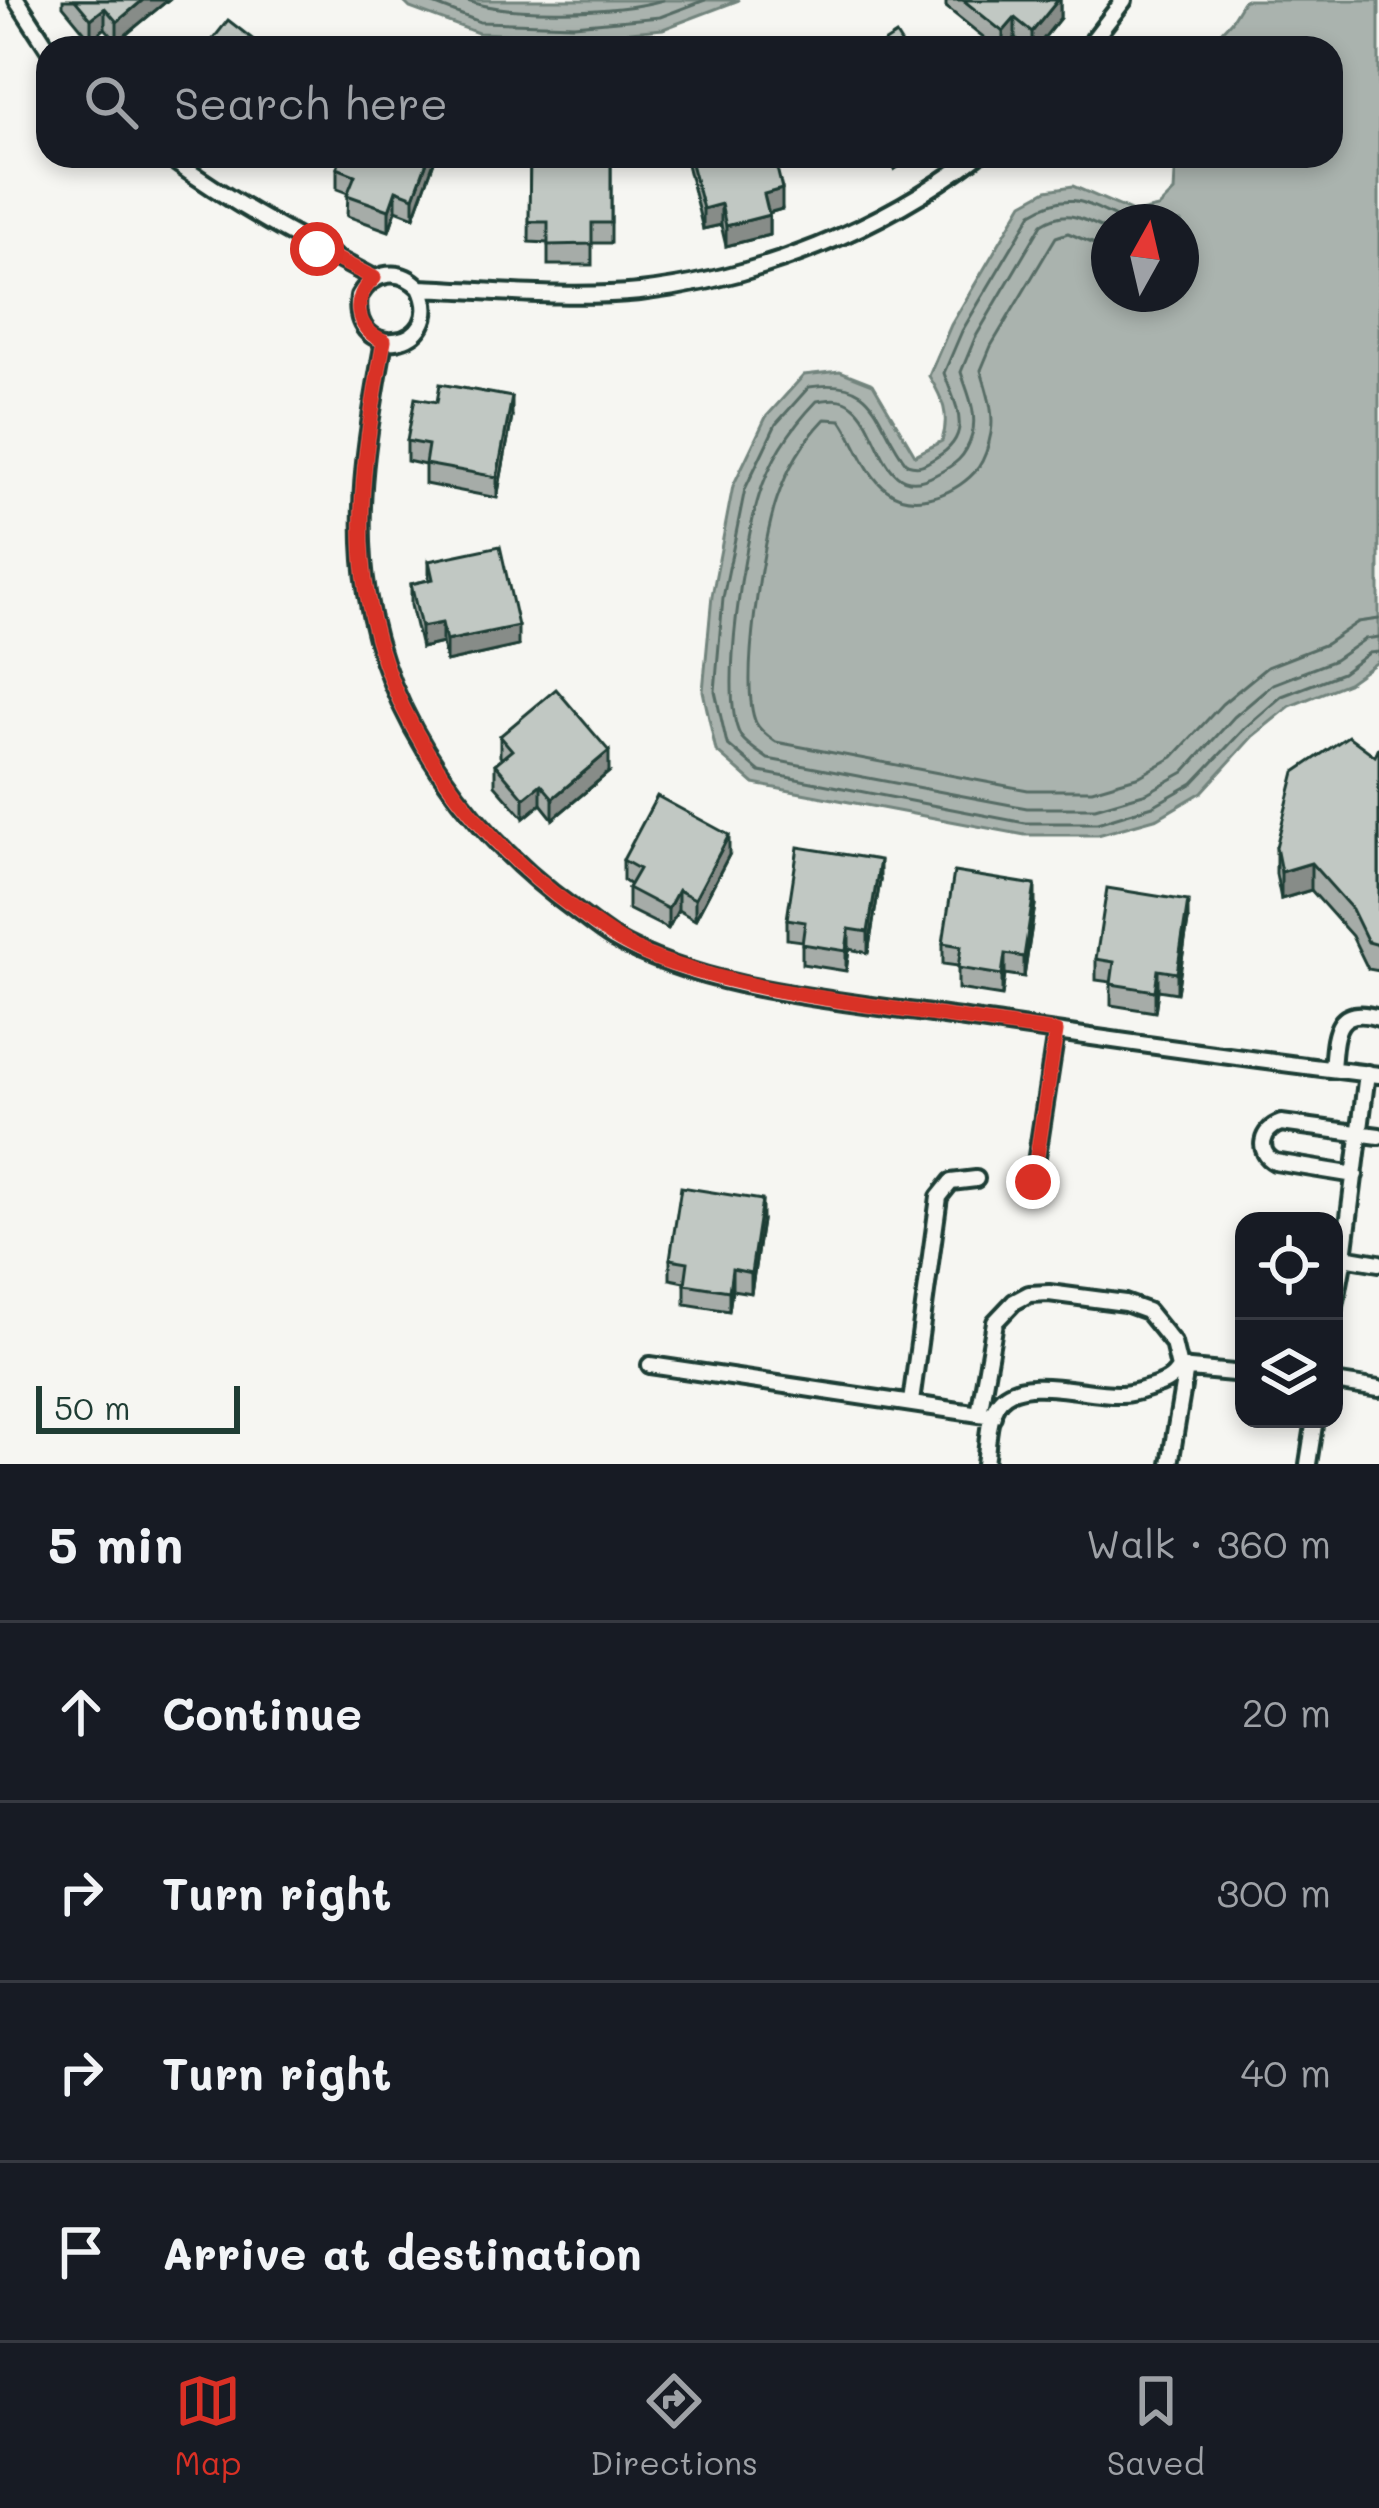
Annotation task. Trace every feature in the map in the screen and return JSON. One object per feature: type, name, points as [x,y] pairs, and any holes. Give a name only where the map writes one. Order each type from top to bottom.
[{"type":"lane","points":[[17,0],[40,36]]},
{"type":"lane","points":[[1096,36],[1124,0]]},
{"type":"lane","points":[[183,168],[271,224],[374,278]]},
{"type":"lane","points":[[420,288],[639,292],[720,278],[832,242],[961,168]]},
{"type":"lane","points":[[399,274],[420,288],[426,307],[420,327],[405,340],[384,341],[365,329],[359,319],[359,296],[374,278],[399,274]]},
{"type":"lane","points":[[384,341],[362,500],[366,590],[376,640],[396,696],[445,780],[498,845],[548,891],[613,938],[668,963],[760,989],[1373,1074],[1358,1134],[1343,1267]]},
{"type":"lane","points":[[1332,1069],[1340,1024],[1356,1015],[1379,1018]]},
{"type":"lane","points":[[1033,1182],[1056,1032]]},
{"type":"lane","points":[[1355,1175],[1275,1162],[1267,1158],[1262,1142],[1269,1129],[1281,1123],[1379,1136]]},
{"type":"lane","points":[[910,1402],[939,1197],[951,1182],[976,1179]]},
{"type":"lane","points":[[1345,1257],[1379,1263]]},
{"type":"lane","points":[[985,1464],[995,1322],[1014,1302],[1029,1294],[1049,1293],[1148,1311],[1173,1342],[1183,1368],[1170,1464]]},
{"type":"lane","points":[[650,1365],[986,1415]]},
{"type":"lane","points":[[986,1415],[1011,1391],[1024,1387],[1124,1395],[1162,1384],[1183,1368],[1235,1372]]},
{"type":"lane","points":[[1343,1383],[1379,1389]]},
{"type":"lane","points":[[1308,1464],[1314,1428]]},
{"type":"water","points":[[402,0],[739,0],[663,29],[586,36],[478,33],[410,8]]},
{"type":"water","points":[[1244,0],[1379,0],[1379,661],[1348,683],[1290,706],[1253,736],[1202,792],[1158,818],[1098,835],[1025,835],[754,784],[716,751],[703,691],[712,596],[733,486],[766,417],[804,375],[840,371],[873,384],[915,455],[942,441],[944,407],[929,376],[951,325],[1023,203],[1047,190],[1073,186],[1114,204],[1091,204],[1091,312],[1199,312],[1199,204],[1162,204],[1174,192],[1175,168],[1343,168],[1343,36],[1217,36]]},
{"type":"building","points":[[75,0],[143,0],[117,22],[105,8],[91,19]]},
{"type":"building","points":[[963,0],[1058,0],[1032,32],[1015,18],[1003,32]]},
{"type":"building","points":[[228,20],[249,36],[215,36]]},
{"type":"building","points":[[337,168],[425,168],[414,197],[396,190],[389,210],[347,195],[355,175]]},
{"type":"building","points":[[530,168],[611,168],[611,223],[592,223],[592,244],[548,245],[548,222],[529,222]]},
{"type":"building","points":[[692,168],[777,168],[782,189],[764,194],[769,215],[726,226],[721,204],[703,209]]},
{"type":"building","points":[[440,384],[512,397],[497,477],[425,464],[428,445],[407,441],[415,398],[437,402]]},
{"type":"building","points":[[500,546],[518,626],[446,641],[442,623],[421,627],[411,584],[433,579],[429,561]]},
{"type":"building","points":[[556,689],[609,751],[553,798],[541,784],[524,798],[495,764],[512,750],[500,736]]},
{"type":"building","points":[[1348,736],[1375,756],[1379,747],[1379,945],[1368,942],[1352,909],[1311,863],[1281,872],[1276,847],[1295,772]]},
{"type":"building","points":[[657,796],[729,835],[695,899],[678,890],[668,909],[628,888],[639,869],[623,860]]},
{"type":"building","points":[[798,847],[880,860],[868,932],[849,929],[846,951],[802,944],[805,922],[787,919]]},
{"type":"building","points":[[954,872],[1035,885],[1024,957],[1005,954],[1002,975],[958,968],[961,946],[943,943]]},
{"type":"building","points":[[1107,888],[1188,901],[1177,973],[1158,970],[1155,991],[1111,984],[1114,962],[1096,959]]},
{"type":"building","points":[[681,1187],[762,1200],[751,1273],[732,1269],[729,1291],[685,1284],[688,1262],[670,1259]]},
{"type":"route","points":[[317,249],[374,278],[359,296],[358,307],[365,329],[384,341],[362,500],[366,590],[376,640],[396,696],[445,780],[498,845],[548,891],[613,938],[668,963],[760,989],[1056,1032],[1033,1182]]}]
